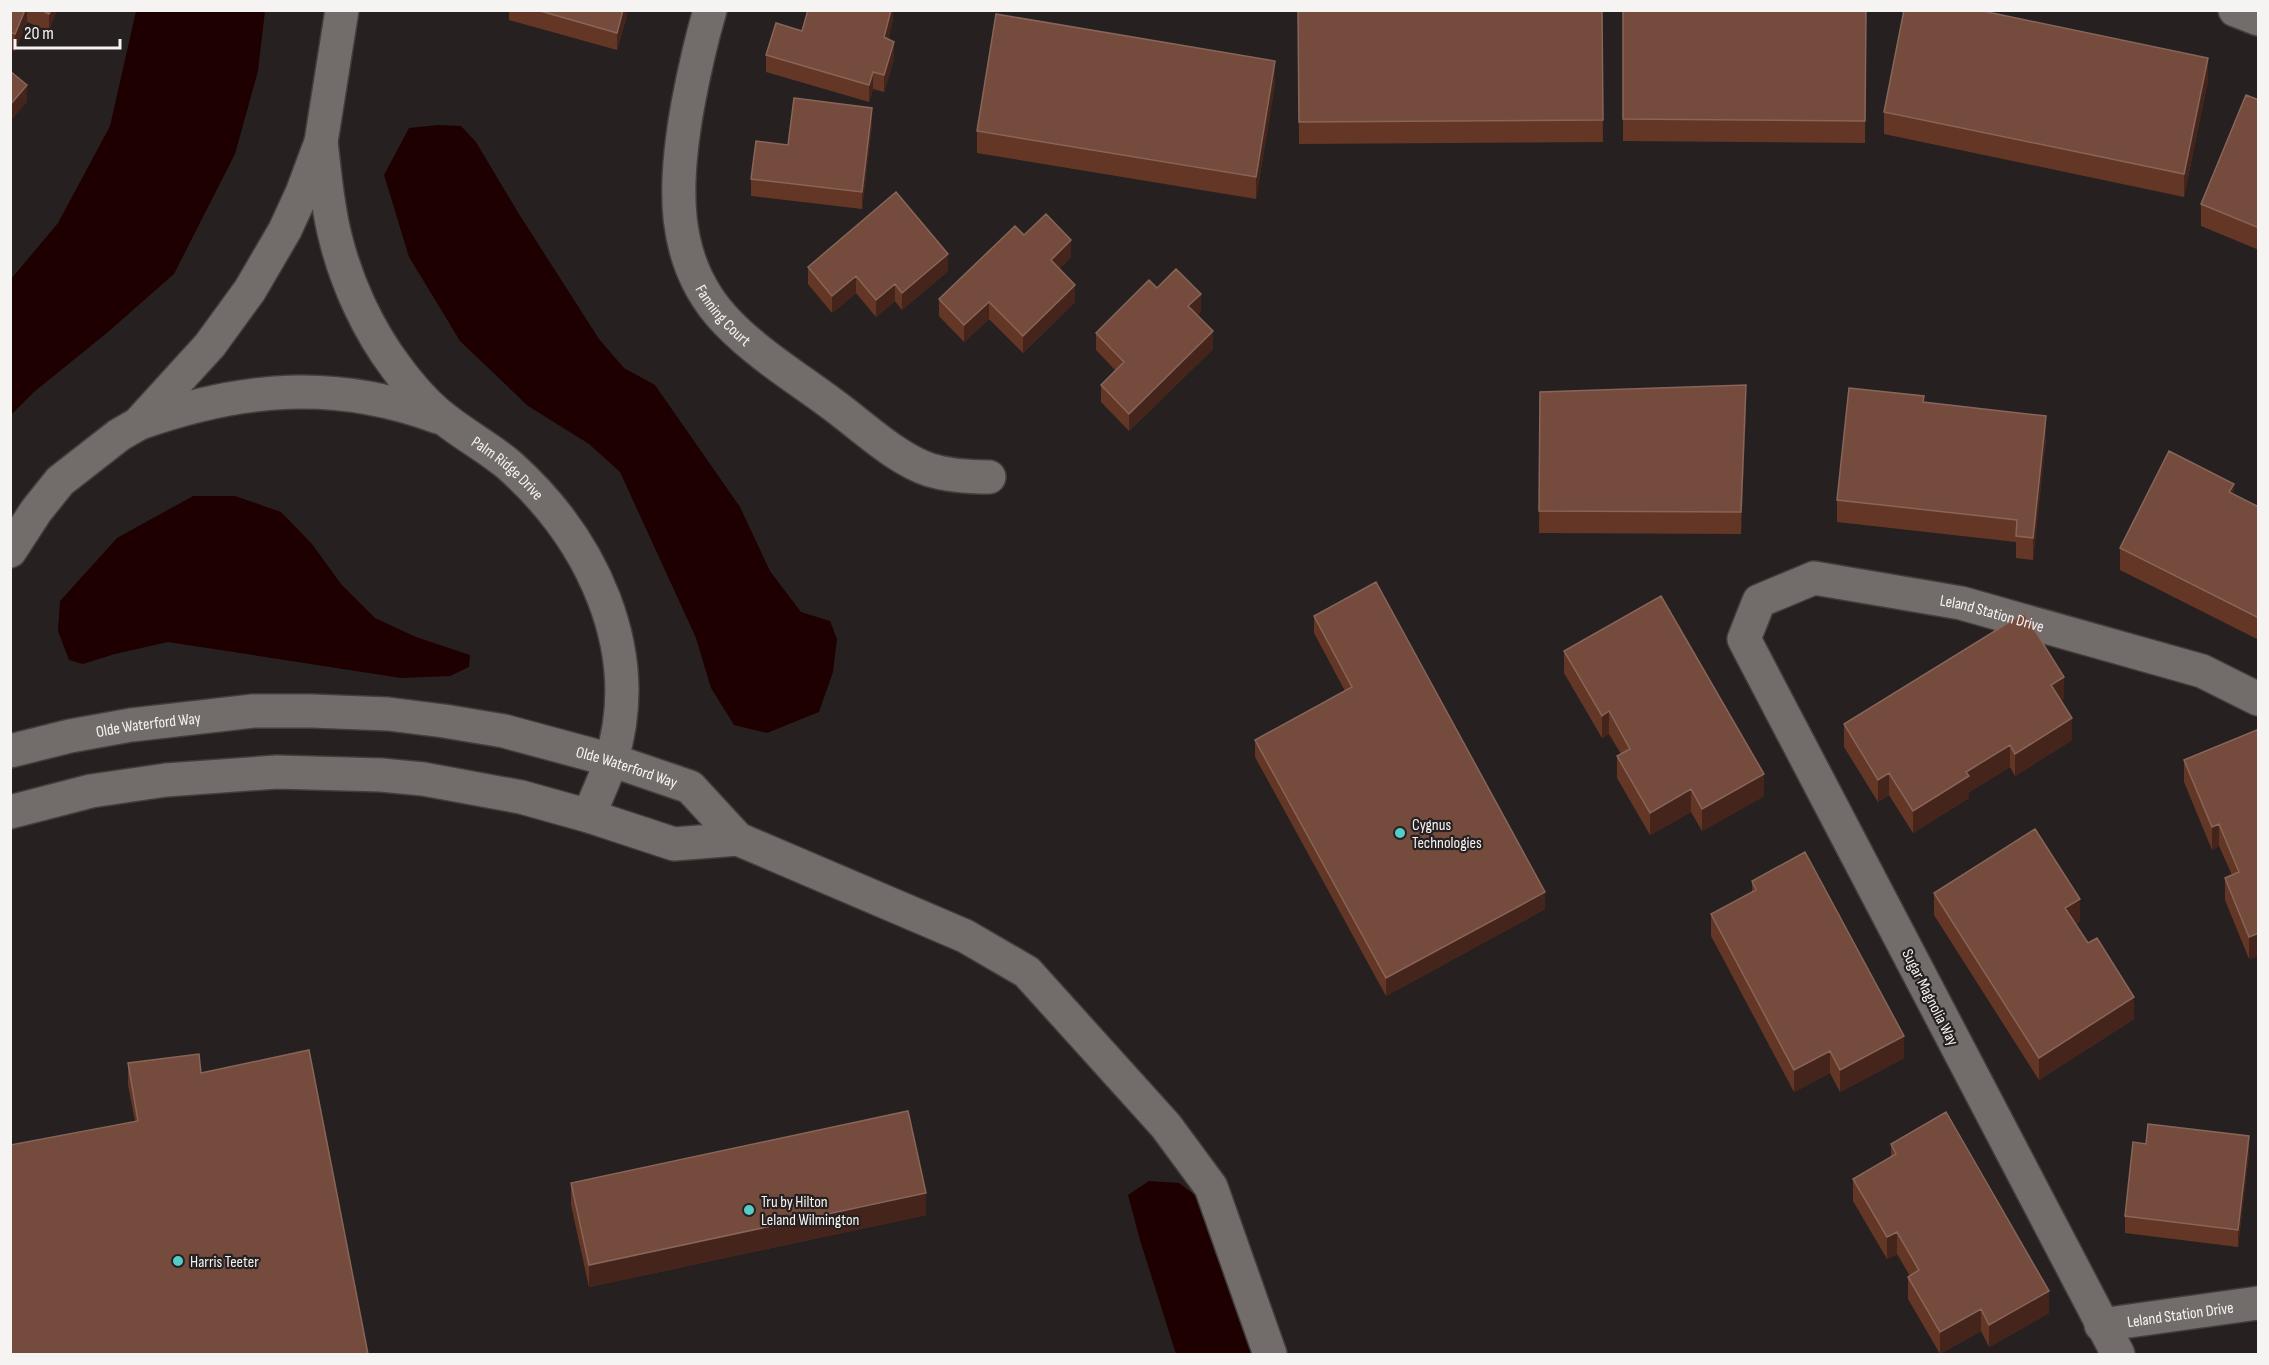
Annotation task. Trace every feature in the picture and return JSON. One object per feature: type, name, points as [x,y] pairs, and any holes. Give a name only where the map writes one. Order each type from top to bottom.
[{"type":"street","name":"Palm Ridge Drive","points":[[10,551],[36,511],[60,481],[111,440],[138,424],[210,345],[250,290],[285,230],[321,142],[342,10]]},
{"type":"street","name":"Fanning Court","points":[[710,10],[690,93],[682,136],[678,179],[678,215],[683,242],[695,277],[711,303],[735,329],[897,453],[929,469],[961,477],[989,477]]},
{"type":"street","points":[[2235,10],[2259,19]]},
{"type":"street","name":"Palm Ridge Drive","points":[[321,142],[328,203],[335,238],[350,283],[372,331],[396,367],[445,420],[506,462],[555,512],[590,566],[606,602],[616,634],[621,665],[619,719],[611,760],[589,816]]},
{"type":"street","points":[[138,424],[209,402],[246,395],[303,391],[343,393],[409,406],[445,420]]},
{"type":"street","name":"Leland Station Drive","points":[[1744,639],[1759,601],[1814,578],[1961,603],[2202,671],[2259,699]]},
{"type":"street","name":"Sugar Magnolia Way","points":[[1744,639],[2118,1354]]},
{"type":"street","name":"Olde Waterford Way","points":[[10,751],[70,736],[180,718],[253,711],[388,714],[504,731],[611,760],[690,787],[738,839]]},
{"type":"street","points":[[10,812],[91,791],[176,779],[277,772],[381,775],[423,779],[521,797],[589,816],[674,844],[738,839],[965,936],[1027,972],[1166,1126],[1211,1187],[1270,1354]]},
{"type":"street","name":"Leland Station Drive","points":[[2101,1325],[2259,1303]]},
{"type":"shaded area","points":[[136,11],[265,11],[258,71],[235,154],[174,274],[108,332],[34,392],[11,415],[11,279],[58,223],[110,126]]},
{"type":"shaded area","points":[[438,125],[461,126],[476,142],[599,339],[624,368],[655,385],[740,507],[770,571],[801,612],[830,621],[837,639],[833,672],[819,712],[767,733],[734,725],[711,688],[696,638],[620,472],[589,444],[528,406],[460,341],[409,257],[384,175],[409,128]]},
{"type":"shaded area","points":[[193,496],[235,496],[281,512],[312,544],[341,584],[375,618],[416,637],[470,655],[469,667],[450,676],[401,678],[168,642],[83,664],[69,660],[58,631],[60,601],[117,538]]},
{"type":"shaded area","points":[[1149,1181],[1179,1183],[1204,1202],[1256,1354],[1176,1354],[1128,1195]]},
{"type":"building","points":[[10,10],[25,10],[15,34],[10,32]]},
{"type":"building","points":[[537,10],[623,10],[617,33]]},
{"type":"building","points":[[808,10],[891,10],[884,37],[894,42],[884,75],[873,72],[869,85],[766,55],[776,23],[802,31]]},
{"type":"building","points":[[1298,10],[1602,10],[1603,120],[1299,122]]},
{"type":"building","points":[[1623,10],[1866,10],[1865,121],[1623,119]]},
{"type":"building","points":[[1904,10],[1978,10],[2208,58],[2184,174],[1884,112]]},
{"type":"building","points":[[996,14],[1275,61],[1256,177],[977,131]]},
{"type":"building","points":[[10,71],[27,85],[10,105]]},
{"type":"building","points":[[2246,95],[2259,100],[2259,228],[2201,204]]},
{"type":"building","points":[[794,98],[872,108],[862,192],[751,179],[756,141],[788,145]]},
{"type":"building","points":[[896,192],[948,254],[902,293],[895,284],[876,300],[856,276],[832,296],[808,267]]},
{"type":"building","points":[[1046,214],[1071,240],[1051,260],[1075,285],[1023,336],[989,302],[964,325],[939,299],[1015,226],[1024,235]]},
{"type":"building","points":[[1176,269],[1201,294],[1188,306],[1213,331],[1129,414],[1101,385],[1124,362],[1096,333],[1149,280],[1157,288]]},
{"type":"building","points":[[1746,385],[1741,512],[1539,511],[1540,392]]},
{"type":"building","points":[[1849,388],[1924,396],[1923,402],[2046,416],[2033,538],[2016,536],[2017,520],[1837,500]]},
{"type":"building","points":[[2169,451],[2234,484],[2229,492],[2259,507],[2259,618],[2120,548]]},
{"type":"building","name":"Cygnus Technologies","points":[[1376,582],[1545,892],[1386,978],[1255,740],[1352,687],[1314,616]]},
{"type":"building","points":[[1661,596],[1764,774],[1702,809],[1691,789],[1650,813],[1617,756],[1630,749],[1609,711],[1602,716],[1564,651]]},
{"type":"building","points":[[2024,613],[2064,677],[2051,685],[2072,718],[2015,754],[2010,745],[1966,772],[1969,776],[1913,811],[1889,773],[1878,780],[1844,724]]},
{"type":"building","points":[[2259,729],[2259,933],[2249,937],[2225,878],[2239,872],[2219,824],[2212,827],[2184,760]]},
{"type":"building","points":[[2035,829],[2080,899],[2065,908],[2088,943],[2097,938],[2134,997],[2039,1058],[1934,893]]},
{"type":"building","points":[[1805,852],[1904,1036],[1840,1070],[1830,1051],[1794,1070],[1711,914],[1756,890],[1752,881]]},
{"type":"building","name":"Harris Teeter","points":[[309,1050],[368,1354],[10,1354],[10,1145],[138,1121],[128,1063],[199,1054],[201,1073]]},
{"type":"building","name":"Tru by Hilton Leland Wilmington","points":[[908,1111],[926,1193],[589,1265],[571,1183]]},
{"type":"building","points":[[1946,1112],[2049,1291],[1989,1325],[1981,1309],[1940,1332],[1908,1277],[1919,1270],[1897,1232],[1887,1237],[1853,1179],[1896,1154],[1891,1144]]},
{"type":"building","points":[[2148,1124],[2249,1136],[2238,1230],[2125,1216],[2133,1142],[2146,1144]]},
{"type":"place","name":"Cygnus Technologies","points":[[1400,833]]},
{"type":"place","name":"Tru by Hilton Leland Wilmington","points":[[749,1210]]},
{"type":"place","name":"Harris Teeter","points":[[178,1261]]}]
